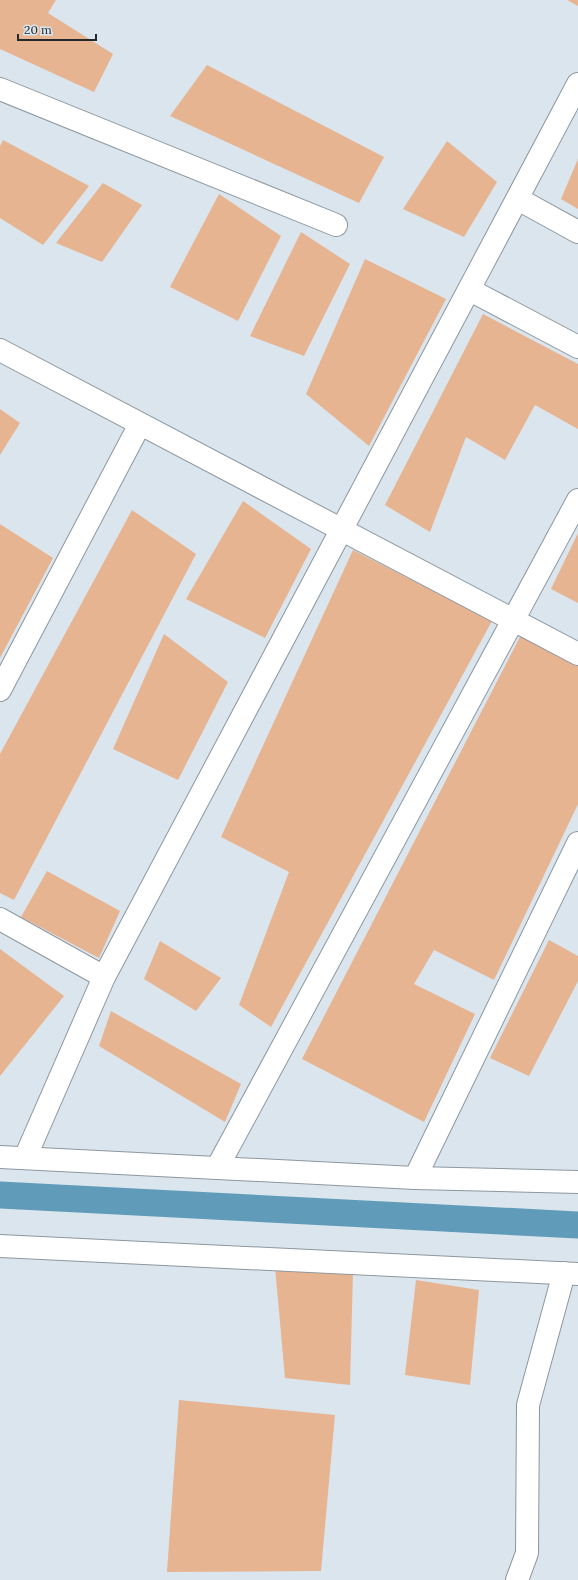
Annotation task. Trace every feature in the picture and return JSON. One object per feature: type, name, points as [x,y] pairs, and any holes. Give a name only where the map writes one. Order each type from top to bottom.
[{"type":"street","points":[[25,1158],[104,977],[578,84]]},
{"type":"street","points":[[0,89],[336,225]]},
{"type":"street","points":[[518,199],[578,232]]},
{"type":"street","points":[[470,290],[578,347]]},
{"type":"street","points":[[0,350],[578,654]]},
{"type":"street","points":[[0,690],[140,424]]},
{"type":"street","points":[[217,1168],[577,505]]},
{"type":"street","points":[[415,1178],[578,843]]},
{"type":"street","points":[[0,919],[104,977]]},
{"type":"street","points":[[0,1157],[415,1178],[578,1182]]},
{"type":"street","points":[[0,1246],[571,1274],[528,1405],[527,1553],[517,1580]]},
{"type":"building","points":[[0,0],[56,0],[48,13],[113,54],[94,92],[0,49]]},
{"type":"building","points":[[567,0],[578,0],[578,6]]},
{"type":"building","points":[[207,65],[384,157],[359,203],[170,116]]},
{"type":"building","points":[[3,140],[89,186],[43,245],[0,218],[0,146]]},
{"type":"building","points":[[447,141],[497,182],[464,237],[403,209]]},
{"type":"building","points":[[578,159],[578,209],[561,199]]},
{"type":"building","points":[[103,183],[142,205],[102,262],[56,243]]},
{"type":"building","points":[[219,194],[281,236],[238,321],[170,287]]},
{"type":"building","points":[[301,232],[350,264],[304,356],[250,336]]},
{"type":"building","points":[[365,259],[446,299],[369,446],[306,394]]},
{"type":"building","points":[[483,314],[578,364],[578,429],[535,405],[505,460],[466,437],[430,532],[385,505]]},
{"type":"building","points":[[0,409],[20,423],[0,455]]},
{"type":"building","points":[[243,501],[311,549],[265,638],[186,599]]},
{"type":"building","points":[[132,510],[196,554],[14,900],[0,893],[0,754]]},
{"type":"building","points":[[0,524],[53,558],[0,658]]},
{"type":"building","points":[[578,533],[578,603],[551,589]]},
{"type":"building","points":[[353,550],[492,621],[271,1027],[239,1005],[289,872],[221,837]]},
{"type":"building","points":[[522,633],[578,662],[578,804],[494,980],[434,950],[414,984],[475,1014],[424,1122],[302,1059]]},
{"type":"building","points":[[164,634],[228,682],[178,780],[113,749]]},
{"type":"building","points":[[47,871],[120,911],[99,958],[21,917]]},
{"type":"building","points":[[549,940],[578,956],[578,981],[529,1076],[490,1058]]},
{"type":"building","points":[[160,941],[221,978],[196,1011],[144,979]]},
{"type":"building","points":[[0,949],[64,996],[0,1076]]},
{"type":"building","points":[[111,1011],[241,1084],[225,1122],[99,1046]]},
{"type":"building","points":[[275,1267],[353,1271],[350,1385],[285,1378]]},
{"type":"building","points":[[416,1280],[479,1290],[470,1385],[405,1375]]},
{"type":"building","points":[[179,1400],[335,1415],[321,1571],[167,1572]]},
{"type":"waterway","points":[[0,1195],[578,1225]]}]
